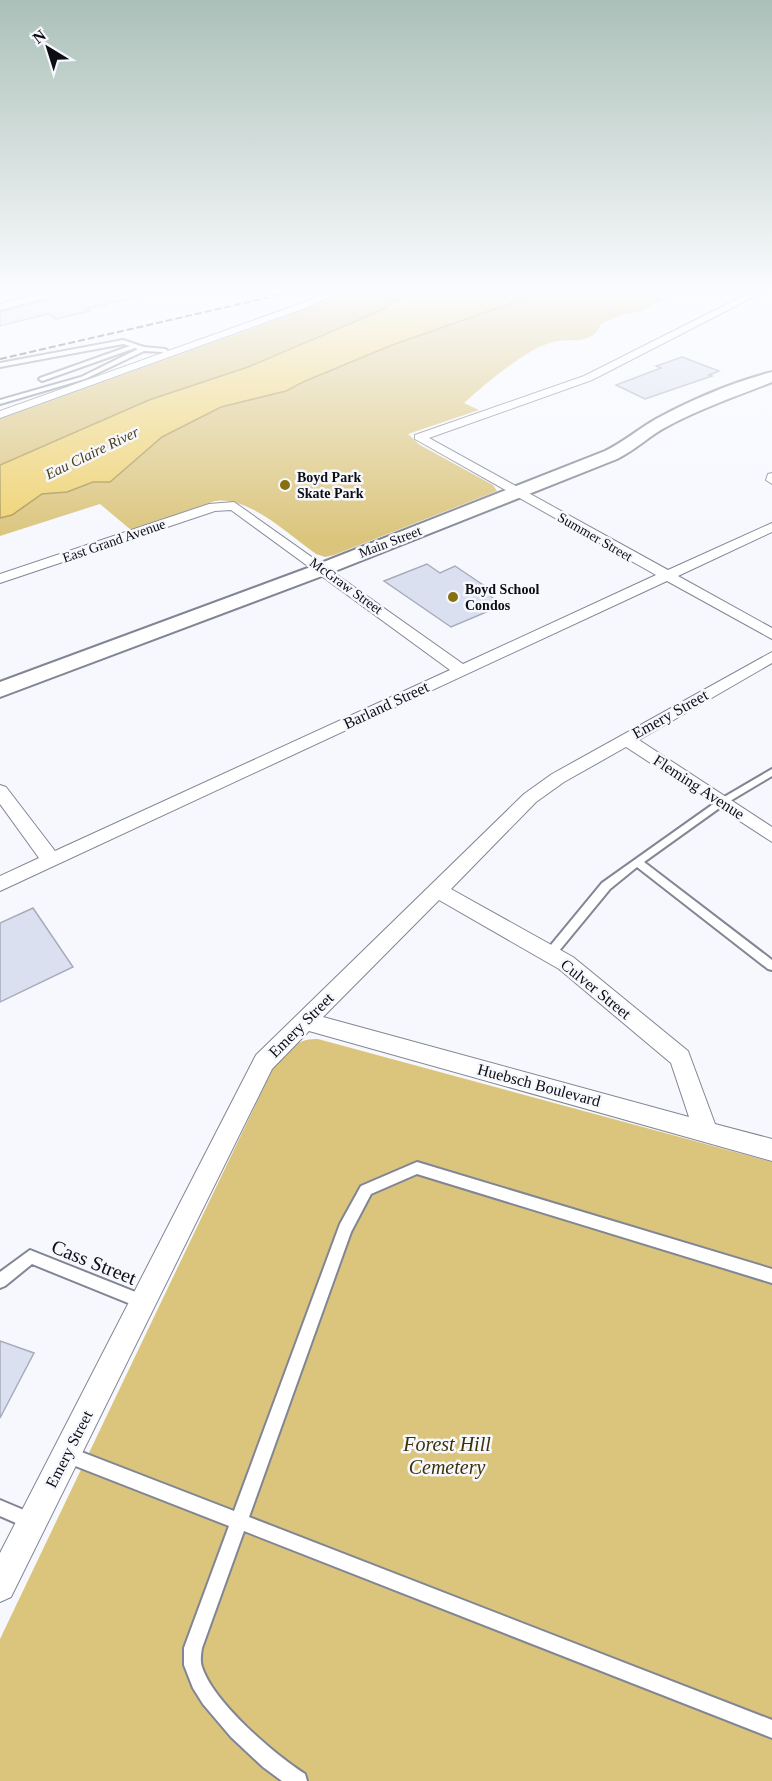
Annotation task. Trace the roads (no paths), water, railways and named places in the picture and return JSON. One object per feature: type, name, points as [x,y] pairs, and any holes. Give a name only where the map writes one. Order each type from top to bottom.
[{"type":"street","points":[[0,415],[116,373]]},
{"type":"street","name":"Summer Street","points":[[598,373],[419,437],[664,576],[772,634]]},
{"type":"street","name":"Main Street","points":[[0,690],[518,493],[632,445],[659,424],[692,408],[772,377]]},
{"type":"street","name":"McGraw Street","points":[[229,505],[239,508],[461,670]]},
{"type":"street","name":"East Grand Avenue","points":[[0,579],[214,507],[229,505]]},
{"type":"street","name":"Barland Street","points":[[0,884],[772,527]]},
{"type":"street","name":"Emery Street","points":[[0,1586],[264,1062],[530,798],[558,778],[772,657]]},
{"type":"street","name":"Fleming Avenue","points":[[626,739],[772,836]]},
{"type":"street","points":[[0,790],[52,861]]},
{"type":"street","name":"Culver Street","points":[[437,890],[566,963],[680,1058],[706,1131]]},
{"type":"street","name":"Huebsch Boulevard","points":[[306,1021],[772,1150]]},
{"type":"lane","points":[[42,379],[59,373]]},
{"type":"lane","points":[[0,402],[93,373]]},
{"type":"lane","points":[[550,954],[606,886],[722,802],[772,772]]},
{"type":"lane","points":[[637,862],[772,966]]},
{"type":"lane","points":[[298,1781],[273,1766],[215,1705],[205,1692],[192,1664],[192,1648],[345,1229],[366,1190],[417,1168],[772,1276]]},
{"type":"lane","name":"Cass Street","points":[[0,1281],[30,1257],[143,1302]]},
{"type":"lane","points":[[66,1454],[772,1729]]},
{"type":"lane","points":[[0,1508],[32,1522]]},
{"type":"water","name":"Eau Claire River","points":[[230,373],[324,373],[286,391],[221,407],[162,437],[110,482],[93,482],[67,492],[42,494],[12,515],[0,518],[0,465],[149,400]]},
{"type":"place","name":"Boyd Park Skate Park","points":[[285,485]]},
{"type":"place","name":"Boyd School Condos","points":[[453,597]]},
{"type":"park label","name":"Forest Hill Cemetery","points":[[447,1456]]}]
